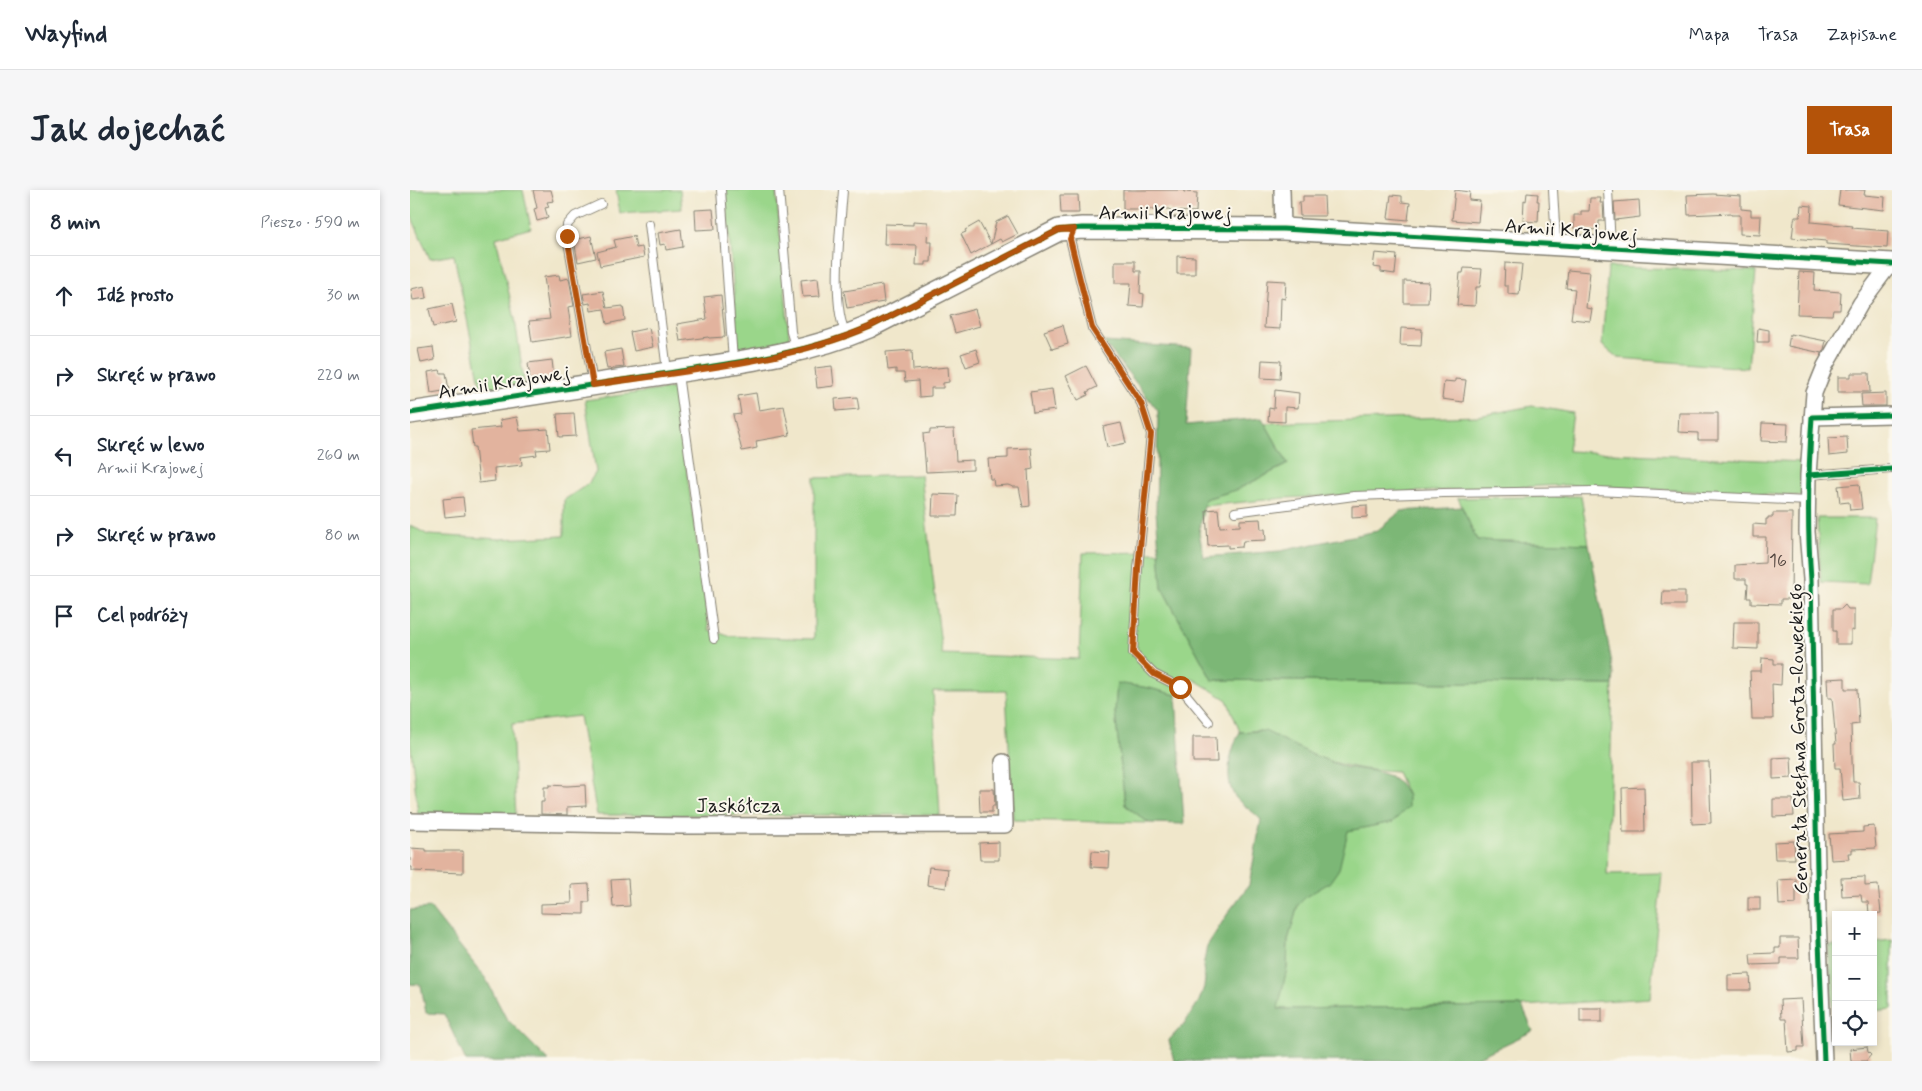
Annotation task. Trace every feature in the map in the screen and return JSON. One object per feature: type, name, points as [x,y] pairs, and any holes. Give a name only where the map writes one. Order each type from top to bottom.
[{"type":"street","points":[[1282,190],[1283,229]]},
{"type":"street","name":"Armii Krajowej","points":[[410,413],[733,363],[818,346],[869,327],[1059,230],[1283,229],[1891,264]]},
{"type":"street","name":"Generała Stefana Grota-Roweckiego","points":[[1824,1061],[1818,917],[1808,501],[1814,393],[1825,366],[1861,303],[1891,264]]},
{"type":"street","points":[[1812,417],[1892,415]]},
{"type":"street","name":"Jaskółcza","points":[[410,822],[681,826],[1005,826],[1002,762]]},
{"type":"lane","points":[[721,190],[733,363]]},
{"type":"lane","points":[[779,190],[790,332],[797,351]]},
{"type":"lane","points":[[843,190],[838,295],[842,328],[848,336]]},
{"type":"lane","points":[[1553,190],[1556,244]]},
{"type":"lane","points":[[1608,190],[1611,248]]},
{"type":"lane","points":[[593,385],[567,236],[567,225],[575,216],[601,204]]},
{"type":"lane","points":[[649,224],[714,639]]},
{"type":"lane","points":[[1074,229],[1070,239],[1092,328],[1141,403],[1151,434],[1138,569],[1133,653],[1154,674],[1180,687],[1209,722]]},
{"type":"lane","points":[[1808,475],[1892,469]]},
{"type":"lane","points":[[1236,512],[1354,496],[1444,493],[1596,491],[1808,501]]},
{"type":"green space","points":[[410,190],[523,190],[531,228],[496,238],[515,319],[525,389],[482,393],[454,255],[430,259],[410,213]]},
{"type":"green space","points":[[616,190],[680,190],[682,209],[620,213]]},
{"type":"green space","points":[[725,190],[776,190],[790,346],[739,352]]},
{"type":"green space","points":[[1608,267],[1756,271],[1748,368],[1618,358],[1602,345]]},
{"type":"green space","points":[[1104,342],[1191,348],[1186,425],[1262,418],[1288,464],[1236,490],[1205,499],[1199,533],[1204,557],[1280,551],[1377,531],[1401,511],[1462,507],[1477,540],[1589,544],[1614,674],[1613,685],[1212,680],[1162,588],[1156,511],[1158,411]]},
{"type":"green space","points":[[675,388],[709,630],[729,636],[814,639],[814,478],[921,475],[942,654],[1079,659],[1083,553],[1159,552],[1162,588],[1212,680],[1613,685],[1607,874],[1662,873],[1650,998],[1522,1006],[1277,1009],[1287,968],[1288,940],[1298,905],[1307,896],[1347,831],[1393,822],[1408,796],[1397,772],[1344,765],[1313,755],[1266,733],[1257,731],[1240,732],[1227,700],[1195,680],[1181,675],[1176,695],[1149,688],[1117,684],[1115,712],[1125,805],[1149,823],[1013,820],[1006,691],[933,691],[940,815],[597,815],[579,716],[512,724],[516,819],[418,814],[410,739],[410,525],[428,535],[500,539],[564,536],[564,500],[588,484],[596,472],[585,400]]},
{"type":"green space","points":[[1532,406],[1573,413],[1568,451],[1802,462],[1803,496],[1564,485],[1285,498],[1204,506],[1205,499],[1236,490],[1288,464],[1265,423],[1478,416]]},
{"type":"green space","points":[[1581,496],[1589,544],[1477,540],[1458,498]]},
{"type":"green space","points":[[1817,518],[1875,518],[1867,584],[1821,582]]},
{"type":"green space","points":[[1117,683],[1176,695],[1184,824],[1149,823],[1125,805],[1115,712]]},
{"type":"green space","points":[[1265,731],[1313,755],[1345,767],[1374,771],[1390,776],[1400,783],[1408,796],[1408,807],[1393,822],[1348,831],[1339,869],[1329,883],[1307,896],[1298,905],[1288,940],[1287,968],[1278,1009],[1522,1006],[1533,1031],[1470,1061],[1174,1061],[1169,1040],[1185,1023],[1199,1001],[1204,987],[1203,967],[1207,946],[1249,885],[1261,820],[1234,795],[1229,778],[1233,748],[1240,732]]},
{"type":"green space","points":[[430,908],[486,979],[506,1018],[549,1061],[466,1061],[444,1014],[426,1013],[421,985],[410,984],[410,910]]},
{"type":"green space","points":[[1892,940],[1892,1009],[1877,1011],[1877,942]]},
{"type":"green space","points":[[1828,945],[1832,945],[1832,1001]]},
{"type":"building","points":[[533,190],[551,190],[554,201],[547,202],[549,207],[545,208],[548,218],[537,221],[534,209],[537,208]]},
{"type":"building","points":[[1123,190],[1184,190],[1184,192],[1197,193],[1196,212],[1170,211],[1170,209],[1123,209]]},
{"type":"building","points":[[1455,190],[1470,192],[1469,200],[1480,201],[1478,222],[1452,220]]},
{"type":"building","points":[[1840,190],[1865,190],[1864,195],[1885,197],[1884,210],[1838,205]]},
{"type":"building","points":[[1527,193],[1538,194],[1538,222],[1523,221],[1524,200],[1526,201]]},
{"type":"building","points":[[1060,195],[1078,195],[1079,213],[1061,213]]},
{"type":"building","points":[[1391,195],[1402,196],[1402,202],[1410,203],[1408,220],[1388,218]]},
{"type":"building","points":[[1687,195],[1741,196],[1741,209],[1751,210],[1751,216],[1761,216],[1760,235],[1740,234],[1740,215],[1731,215],[1731,213],[1688,215]]},
{"type":"building","points":[[1303,196],[1324,196],[1325,216],[1300,216],[1299,202],[1303,202]]},
{"type":"building","points":[[1590,198],[1601,198],[1600,203],[1603,203],[1604,221],[1599,221],[1599,230],[1574,229],[1574,215],[1581,215],[1581,211],[1589,211]]},
{"type":"building","points":[[1639,200],[1640,217],[1615,220],[1614,202]]},
{"type":"building","points":[[1801,205],[1812,206],[1811,222],[1888,231],[1887,248],[1826,244],[1826,241],[1792,238],[1795,217],[1800,217]]},
{"type":"building","points":[[713,209],[715,229],[696,230],[695,210]]},
{"type":"building","points":[[1008,216],[1018,234],[1002,242],[1000,239],[991,244],[996,222]]},
{"type":"building","points":[[913,221],[928,222],[927,242],[932,242],[931,262],[926,262],[926,265],[916,265],[917,245],[884,244],[885,224],[913,225]]},
{"type":"building","points":[[979,222],[991,244],[971,255],[961,234]]},
{"type":"building","points":[[681,229],[683,247],[666,250],[665,244],[660,245],[658,233]]},
{"type":"building","points":[[591,236],[596,258],[578,262],[574,240]]},
{"type":"building","points":[[634,236],[636,248],[642,247],[644,257],[600,266],[597,252],[616,247],[614,240]]},
{"type":"building","points":[[1375,253],[1397,255],[1395,274],[1381,272],[1381,268],[1373,267]]},
{"type":"building","points":[[1177,256],[1195,257],[1195,274],[1177,274]]},
{"type":"building","points":[[1115,261],[1135,261],[1135,271],[1141,271],[1140,293],[1144,294],[1143,307],[1129,306],[1131,283],[1115,283]]},
{"type":"building","points":[[1505,263],[1522,264],[1519,295],[1508,294],[1508,286],[1504,286]]},
{"type":"building","points":[[1464,268],[1482,269],[1480,287],[1476,287],[1475,306],[1457,305],[1460,273],[1463,273]]},
{"type":"building","points":[[1568,270],[1590,272],[1586,308],[1592,309],[1590,321],[1571,319],[1575,289],[1566,288]]},
{"type":"building","points":[[1799,272],[1815,273],[1814,290],[1841,292],[1840,310],[1833,310],[1832,315],[1797,314]]},
{"type":"building","points":[[559,275],[560,280],[569,278],[574,306],[568,307],[572,336],[532,342],[529,321],[550,319],[544,277]]},
{"type":"building","points":[[818,278],[820,296],[803,297],[801,280]]},
{"type":"building","points":[[1267,280],[1286,281],[1285,299],[1281,298],[1280,329],[1264,328]]},
{"type":"building","points":[[1404,281],[1429,282],[1428,303],[1404,303]]},
{"type":"building","points":[[882,285],[884,302],[847,308],[844,291]]},
{"type":"building","points":[[425,286],[427,298],[413,300],[411,289]]},
{"type":"building","points":[[603,291],[607,308],[623,306],[625,320],[607,324],[604,309],[591,311],[590,303],[585,304],[583,294]]},
{"type":"building","points":[[721,295],[725,337],[708,337],[680,341],[677,324],[707,319],[704,297]]},
{"type":"building","points":[[452,304],[456,322],[433,327],[429,309]]},
{"type":"building","points":[[975,309],[980,326],[955,333],[950,316]]},
{"type":"building","points":[[1063,325],[1068,344],[1052,349],[1044,331]]},
{"type":"building","points":[[649,328],[653,347],[634,351],[630,332]]},
{"type":"building","points":[[1401,328],[1422,329],[1421,346],[1400,345]]},
{"type":"building","points":[[1758,328],[1769,330],[1769,342],[1757,342]]},
{"type":"building","points":[[1790,334],[1826,341],[1822,353],[1788,346]]},
{"type":"building","points":[[433,347],[435,360],[421,363],[418,349]]},
{"type":"building","points":[[621,349],[624,367],[607,369],[604,352]]},
{"type":"building","points":[[976,349],[980,362],[966,367],[961,354]]},
{"type":"building","points":[[912,350],[913,370],[948,367],[949,382],[943,383],[943,388],[931,388],[931,396],[919,397],[918,381],[905,382],[904,373],[896,373],[896,369],[888,370],[886,352]]},
{"type":"building","points":[[552,360],[554,377],[530,380],[528,363]]},
{"type":"building","points":[[1262,360],[1281,361],[1280,379],[1261,378]]},
{"type":"building","points":[[832,366],[834,386],[817,388],[815,368]]},
{"type":"building","points":[[1086,366],[1097,387],[1087,392],[1088,395],[1078,400],[1066,376]]},
{"type":"building","points":[[440,370],[441,373],[446,373],[449,390],[431,393],[428,372]]},
{"type":"building","points":[[1851,373],[1869,373],[1870,392],[1838,392],[1838,377],[1851,377]]},
{"type":"building","points":[[1455,379],[1466,380],[1463,402],[1442,399],[1444,381],[1455,382]]},
{"type":"building","points":[[1052,389],[1055,410],[1033,413],[1030,392]]},
{"type":"building","points":[[1275,390],[1299,393],[1298,408],[1285,407],[1285,422],[1268,421],[1269,408],[1274,409]]},
{"type":"building","points":[[756,393],[759,410],[784,406],[790,435],[756,441],[757,448],[742,451],[733,415],[741,414],[738,396]]},
{"type":"building","points":[[1886,393],[1886,406],[1862,406],[1861,394]]},
{"type":"building","points":[[857,397],[859,409],[836,411],[835,399]]},
{"type":"building","points":[[574,413],[576,436],[559,437],[557,414]]},
{"type":"building","points":[[1679,413],[1718,413],[1718,440],[1698,440],[1698,433],[1678,432]]},
{"type":"building","points":[[517,417],[520,431],[548,429],[550,449],[536,450],[537,455],[521,457],[522,465],[494,468],[495,481],[479,483],[471,430],[501,427],[500,420]]},
{"type":"building","points":[[1121,423],[1126,443],[1107,447],[1103,427]]},
{"type":"building","points":[[1762,423],[1788,424],[1787,442],[1761,441]]},
{"type":"building","points":[[954,429],[956,461],[973,460],[973,470],[926,472],[923,434],[930,433],[930,430]]},
{"type":"building","points":[[1847,437],[1848,454],[1829,456],[1828,438]]},
{"type":"building","points":[[1031,448],[1033,469],[1028,470],[1030,506],[1023,507],[1019,487],[1008,485],[994,486],[993,479],[990,479],[988,459],[1008,458],[1008,449]]},
{"type":"building","points":[[1859,484],[1862,509],[1850,510],[1849,502],[1840,503],[1838,486]]},
{"type":"building","points":[[933,494],[958,495],[957,516],[932,516]]},
{"type":"building","points":[[463,497],[465,515],[445,517],[443,499]]},
{"type":"building","points":[[1367,505],[1367,517],[1352,518],[1352,506]]},
{"type":"building","points":[[1218,509],[1220,527],[1240,526],[1240,520],[1260,519],[1261,529],[1265,529],[1266,540],[1243,541],[1242,547],[1228,548],[1228,545],[1208,546],[1206,510]]},
{"type":"building","points":[[1773,513],[1792,513],[1791,599],[1781,599],[1781,604],[1751,603],[1751,598],[1747,598],[1748,584],[1746,584],[1746,579],[1735,579],[1735,565],[1765,563],[1766,537],[1753,537],[1753,524],[1766,525],[1766,519],[1773,517]]},
{"type":"building","points":[[1663,591],[1685,591],[1685,605],[1662,605]]},
{"type":"building","points":[[1845,605],[1848,609],[1854,609],[1854,631],[1851,630],[1851,644],[1836,644],[1836,631],[1833,631],[1833,609],[1841,609]]},
{"type":"building","points":[[1734,622],[1758,622],[1758,649],[1733,648]]},
{"type":"building","points":[[1762,658],[1774,659],[1774,664],[1782,664],[1781,685],[1772,684],[1773,719],[1752,719],[1750,671],[1761,671]]},
{"type":"building","points":[[1845,678],[1845,689],[1857,689],[1859,724],[1851,725],[1853,782],[1859,782],[1860,799],[1843,801],[1840,768],[1835,768],[1834,744],[1836,744],[1832,698],[1828,698],[1827,679]]},
{"type":"building","points":[[1193,737],[1216,737],[1217,762],[1193,762]]},
{"type":"building","points":[[1791,757],[1792,778],[1773,779],[1773,758]]},
{"type":"building","points":[[1691,762],[1709,762],[1711,823],[1692,824]]},
{"type":"building","points":[[549,785],[585,785],[586,806],[567,807],[567,815],[541,814],[541,802],[544,802],[544,787],[549,787]]},
{"type":"building","points":[[1644,787],[1645,832],[1623,832],[1622,788]]},
{"type":"building","points":[[979,789],[994,789],[995,806],[992,806],[992,812],[980,812]]},
{"type":"building","points":[[1773,799],[1793,799],[1794,816],[1773,817]]},
{"type":"building","points":[[1874,826],[1876,848],[1852,849],[1852,853],[1848,853],[1849,859],[1831,860],[1829,834],[1863,832],[1863,827]]},
{"type":"building","points":[[1794,841],[1795,859],[1775,859],[1774,842]]},
{"type":"building","points":[[999,842],[999,860],[980,860],[979,843]]},
{"type":"building","points":[[410,848],[426,849],[426,851],[463,851],[463,873],[412,871],[412,867],[410,867]]},
{"type":"building","points":[[1092,851],[1110,852],[1109,868],[1091,867]]},
{"type":"building","points":[[929,867],[948,869],[946,888],[927,885]]},
{"type":"building","points":[[1865,877],[1865,886],[1878,885],[1881,913],[1869,911],[1868,902],[1862,902],[1861,895],[1842,896],[1841,878]]},
{"type":"building","points":[[628,879],[630,906],[613,907],[611,880]]},
{"type":"building","points":[[1796,879],[1796,904],[1779,905],[1778,880]]},
{"type":"building","points":[[589,884],[590,902],[584,902],[584,914],[541,913],[541,904],[572,903],[571,885]]},
{"type":"building","points":[[1748,897],[1760,897],[1760,910],[1748,910]]},
{"type":"building","points":[[1780,938],[1798,938],[1799,958],[1781,958],[1781,964],[1751,965],[1750,954],[1775,953],[1775,948],[1780,948]]},
{"type":"building","points":[[1750,974],[1751,990],[1728,990],[1728,975]]},
{"type":"building","points":[[1801,999],[1804,1047],[1798,1047],[1798,1051],[1788,1052],[1786,1019],[1781,1019],[1780,1000]]},
{"type":"building","points":[[1580,1008],[1602,1008],[1602,1022],[1580,1022]]},
{"type":"building","points":[[1867,1047],[1871,1055],[1866,1061],[1851,1061],[1850,1049]]},
{"type":"cycle path","points":[[410,413],[741,362],[819,345],[869,327],[1059,230],[1082,228],[1283,229],[1892,264]]},
{"type":"cycle path","points":[[1824,1061],[1818,917],[1809,519],[1812,417],[1892,415]]},
{"type":"cycle path","points":[[1808,475],[1892,469]]},
{"type":"route","points":[[567,236],[593,385],[745,361],[818,346],[844,338],[1059,230],[1074,229],[1070,239],[1092,328],[1141,403],[1151,434],[1138,569],[1133,653],[1154,674],[1180,687]]}]
